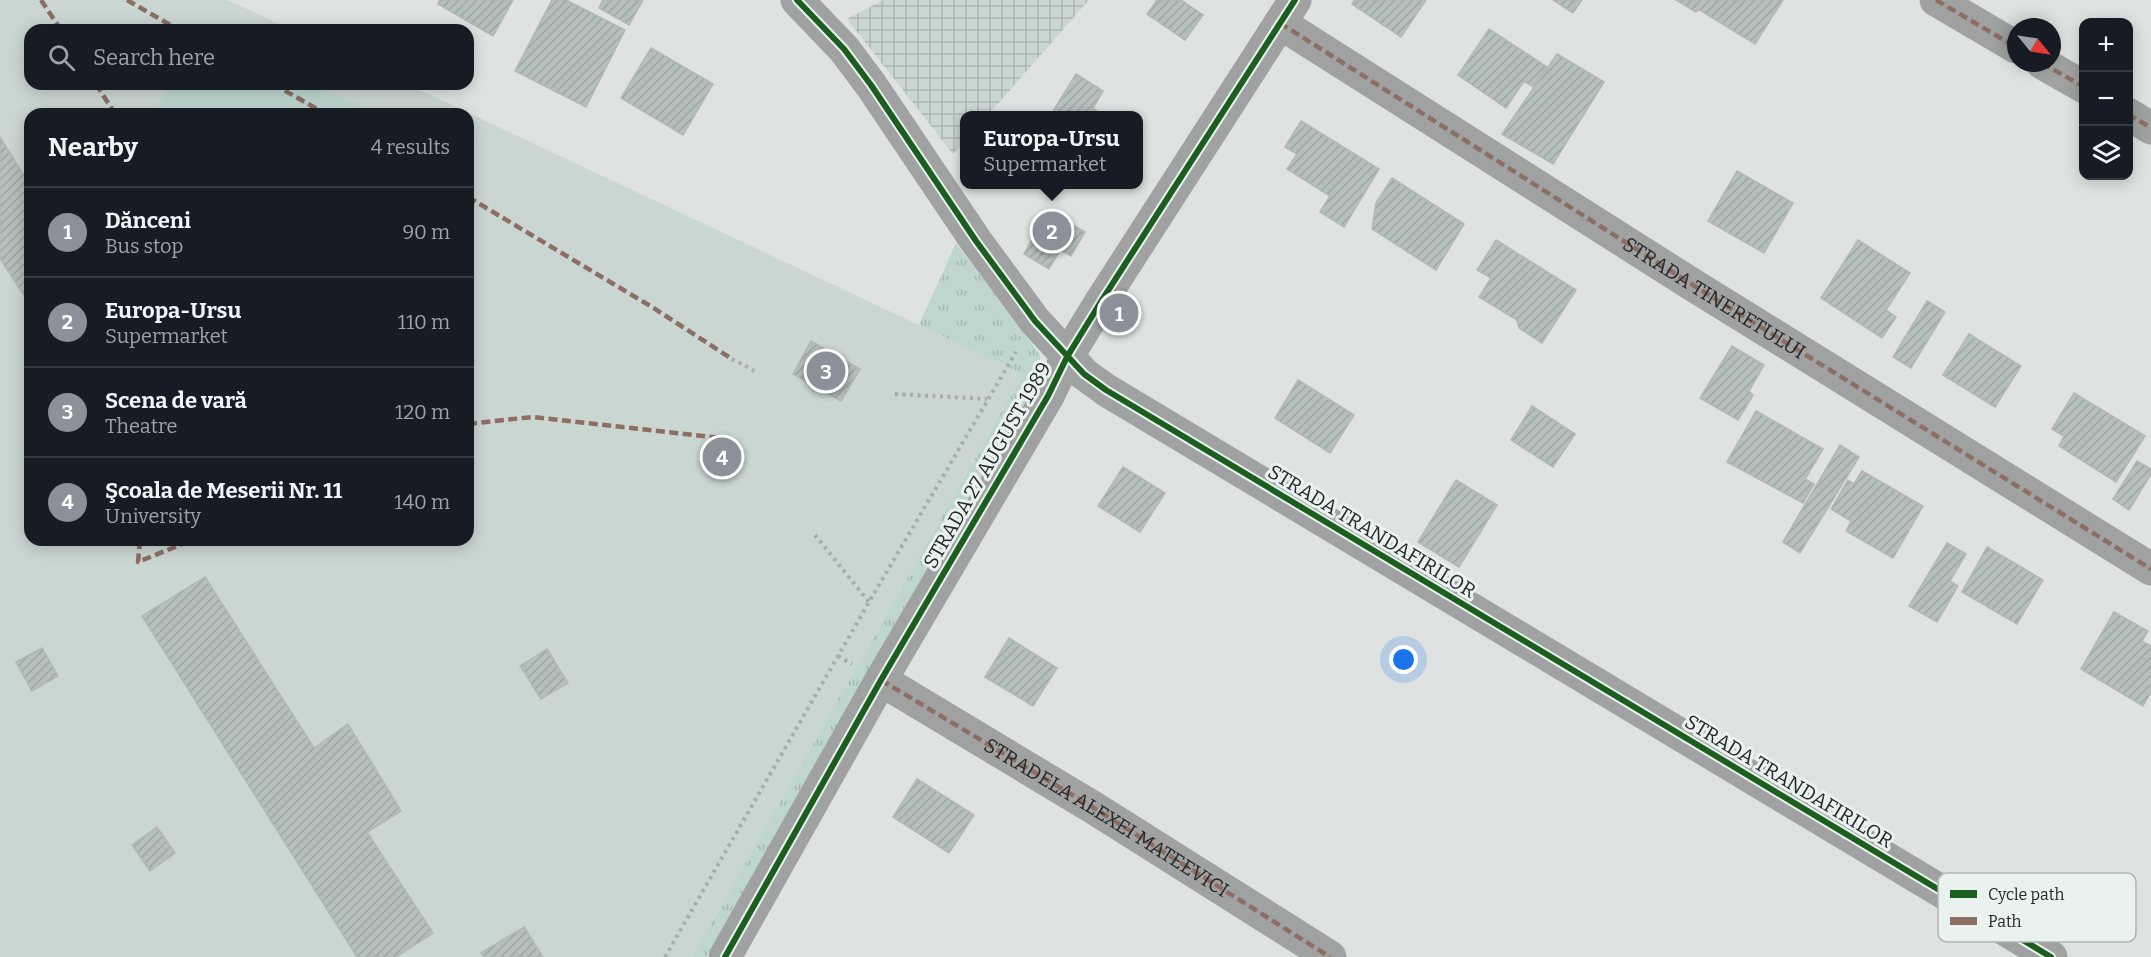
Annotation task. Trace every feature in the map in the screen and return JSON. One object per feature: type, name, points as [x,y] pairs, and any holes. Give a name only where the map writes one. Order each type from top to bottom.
[{"type":"street","name":"STRADA TRANDAFIRILOR","points":[[797,0],[844,49],[872,86],[976,241],[1035,321],[1084,374],[1106,390],[1938,889]]},
{"type":"street","points":[[1936,0],[2007,42]]},
{"type":"street","name":"STRADA 27 AUGUST 1989","points":[[725,957],[881,681],[1048,396],[1067,357],[1288,12]]},
{"type":"street","name":"STRADA TINERETULUI","points":[[1288,12],[1693,285],[2151,569]]},
{"type":"street","points":[[2058,72],[2079,84]]},
{"type":"street","points":[[2133,117],[2151,128]]},
{"type":"street","name":"STRADELA ALEXEI MATEEVICI","points":[[881,681],[1094,808],[1330,957]]},
{"type":"street","name":"STRADA TRANDAFIRILOR","points":[[2026,942],[2051,957]]},
{"type":"path","points":[[665,957],[987,399],[1035,321]]},
{"type":"path","points":[[732,358],[758,373]]},
{"type":"path","points":[[894,394],[987,399]]},
{"type":"path","points":[[815,535],[869,602]]},
{"type":"shaded area","points":[[0,0],[228,0],[279,24],[24,24],[24,90],[420,90],[458,108],[24,108],[24,546],[474,546],[474,116],[1023,374],[692,957],[0,957]]},
{"type":"shaded area","points":[[883,0],[1089,0],[992,111],[960,111],[960,146],[953,154],[847,19]]},
{"type":"green space","points":[[166,90],[326,90],[362,108],[160,108],[158,107]]},
{"type":"green space","points":[[956,243],[1040,355],[1040,375],[706,957],[692,957],[1023,374],[919,325]]},
{"type":"building","points":[[440,0],[513,0],[493,36],[438,4]]},
{"type":"building","points":[[552,0],[566,0],[625,30],[586,107],[515,71]]},
{"type":"building","points":[[603,0],[643,0],[629,25],[599,8]]},
{"type":"building","points":[[1157,0],[1181,0],[1203,15],[1185,40],[1147,14]]},
{"type":"building","points":[[1354,0],[1426,0],[1401,37],[1352,4]]},
{"type":"building","points":[[1553,0],[1582,0],[1573,13]]},
{"type":"building","points":[[1676,0],[1783,0],[1755,44],[1698,9],[1696,12]]},
{"type":"building","points":[[1489,29],[1547,67],[1533,87],[1524,81],[1506,108],[1458,75]]},
{"type":"building","points":[[651,48],[713,84],[683,135],[621,98]]},
{"type":"building","points":[[1557,54],[1604,82],[1553,164],[1502,134]]},
{"type":"building","points":[[1076,74],[1103,91],[1093,108],[1098,111],[1053,111]]},
{"type":"building","points":[[1301,121],[1379,169],[1344,227],[1320,212],[1330,196],[1287,169],[1297,154],[1285,147]]},
{"type":"building","points":[[0,137],[24,175],[24,296],[0,258]]},
{"type":"building","points":[[1737,171],[1793,203],[1764,253],[1708,221]]},
{"type":"building","points":[[1392,178],[1464,224],[1436,270],[1372,229],[1376,203]]},
{"type":"building","points":[[1048,211],[1085,232],[1071,256],[1060,250],[1049,269],[1024,254]]},
{"type":"building","points":[[1496,240],[1576,290],[1542,343],[1519,328],[1517,320],[1479,297],[1491,278],[1477,270]]},
{"type":"building","points":[[1858,240],[1910,273],[1886,310],[1896,317],[1882,338],[1821,298]]},
{"type":"building","points":[[1927,301],[1945,312],[1911,368],[1893,357]]},
{"type":"building","points":[[1969,334],[2021,366],[1995,407],[1943,375]]},
{"type":"building","points":[[811,341],[860,369],[841,401],[793,374]]},
{"type":"building","points":[[1732,346],[1764,365],[1749,391],[1753,395],[1738,420],[1700,398]]},
{"type":"building","points":[[1298,380],[1354,415],[1330,453],[1275,418]]},
{"type":"building","points":[[2074,393],[2145,436],[2116,482],[2059,446],[2064,436],[2052,429]]},
{"type":"building","points":[[1532,406],[1575,434],[1553,467],[1511,440]]},
{"type":"building","points":[[1756,411],[1823,449],[1805,479],[1814,484],[1803,503],[1727,462]]},
{"type":"building","points":[[1840,445],[1859,457],[1800,553],[1783,542]]},
{"type":"building","points":[[2137,461],[2151,469],[2151,474],[2129,510],[2113,499]]},
{"type":"building","points":[[1123,467],[1165,493],[1140,532],[1098,506]]},
{"type":"building","points":[[1862,471],[1923,506],[1893,558],[1846,531],[1851,521],[1831,509],[1848,480],[1854,484]]},
{"type":"building","points":[[1456,480],[1497,505],[1459,567],[1418,542]]},
{"type":"building","points":[[1947,543],[1966,554],[1950,581],[1958,586],[1937,622],[1909,606]]},
{"type":"building","points":[[1987,547],[2043,580],[2017,624],[1962,592]]},
{"type":"building","points":[[205,577],[314,748],[348,724],[401,811],[367,832],[433,933],[396,957],[357,957],[142,616]]},
{"type":"building","points":[[2114,612],[2148,631],[2142,641],[2151,646],[2151,692],[2143,706],[2081,669]]},
{"type":"building","points":[[1009,638],[1057,668],[1033,706],[985,677]]},
{"type":"building","points":[[42,648],[58,676],[32,691],[16,662]]},
{"type":"building","points":[[547,649],[568,683],[541,699],[520,666]]},
{"type":"building","points":[[917,779],[974,815],[949,853],[893,817]]},
{"type":"building","points":[[157,827],[175,853],[150,871],[132,845]]},
{"type":"building","points":[[524,927],[543,957],[484,957],[481,953]]},
{"type":"marked path","points":[[41,0],[57,24]]},
{"type":"marked path","points":[[127,0],[169,24]]},
{"type":"marked path","points":[[1936,0],[2007,42]]},
{"type":"marked path","points":[[1280,23],[1693,285],[2151,569]]},
{"type":"marked path","points":[[2058,72],[2079,84]]},
{"type":"marked path","points":[[100,90],[111,108]]},
{"type":"marked path","points":[[284,90],[315,108]]},
{"type":"marked path","points":[[2133,117],[2151,128]]},
{"type":"marked path","points":[[474,201],[652,307],[732,359]]},
{"type":"marked path","points":[[474,423],[532,417],[721,438]]},
{"type":"marked path","points":[[139,546],[138,562],[177,546]]},
{"type":"marked path","points":[[881,680],[1094,808],[1330,957]]},
{"type":"cycle path","points":[[797,0],[844,49],[871,85],[976,241],[1035,321],[1084,374],[1106,390],[1938,889]]},
{"type":"cycle path","points":[[725,957],[881,680],[1048,396],[1067,357],[1295,0]]},
{"type":"cycle path","points":[[2026,942],[2051,957]]},
{"type":"place","name":"Europa-Ursu","points":[[1052,231]]},
{"type":"place","name":"Dănceni","points":[[1119,313]]},
{"type":"place","name":"Scena de vară","points":[[826,371]]},
{"type":"place","name":"Şcoala de Meserii Nr. 11","points":[[722,457]]}]
